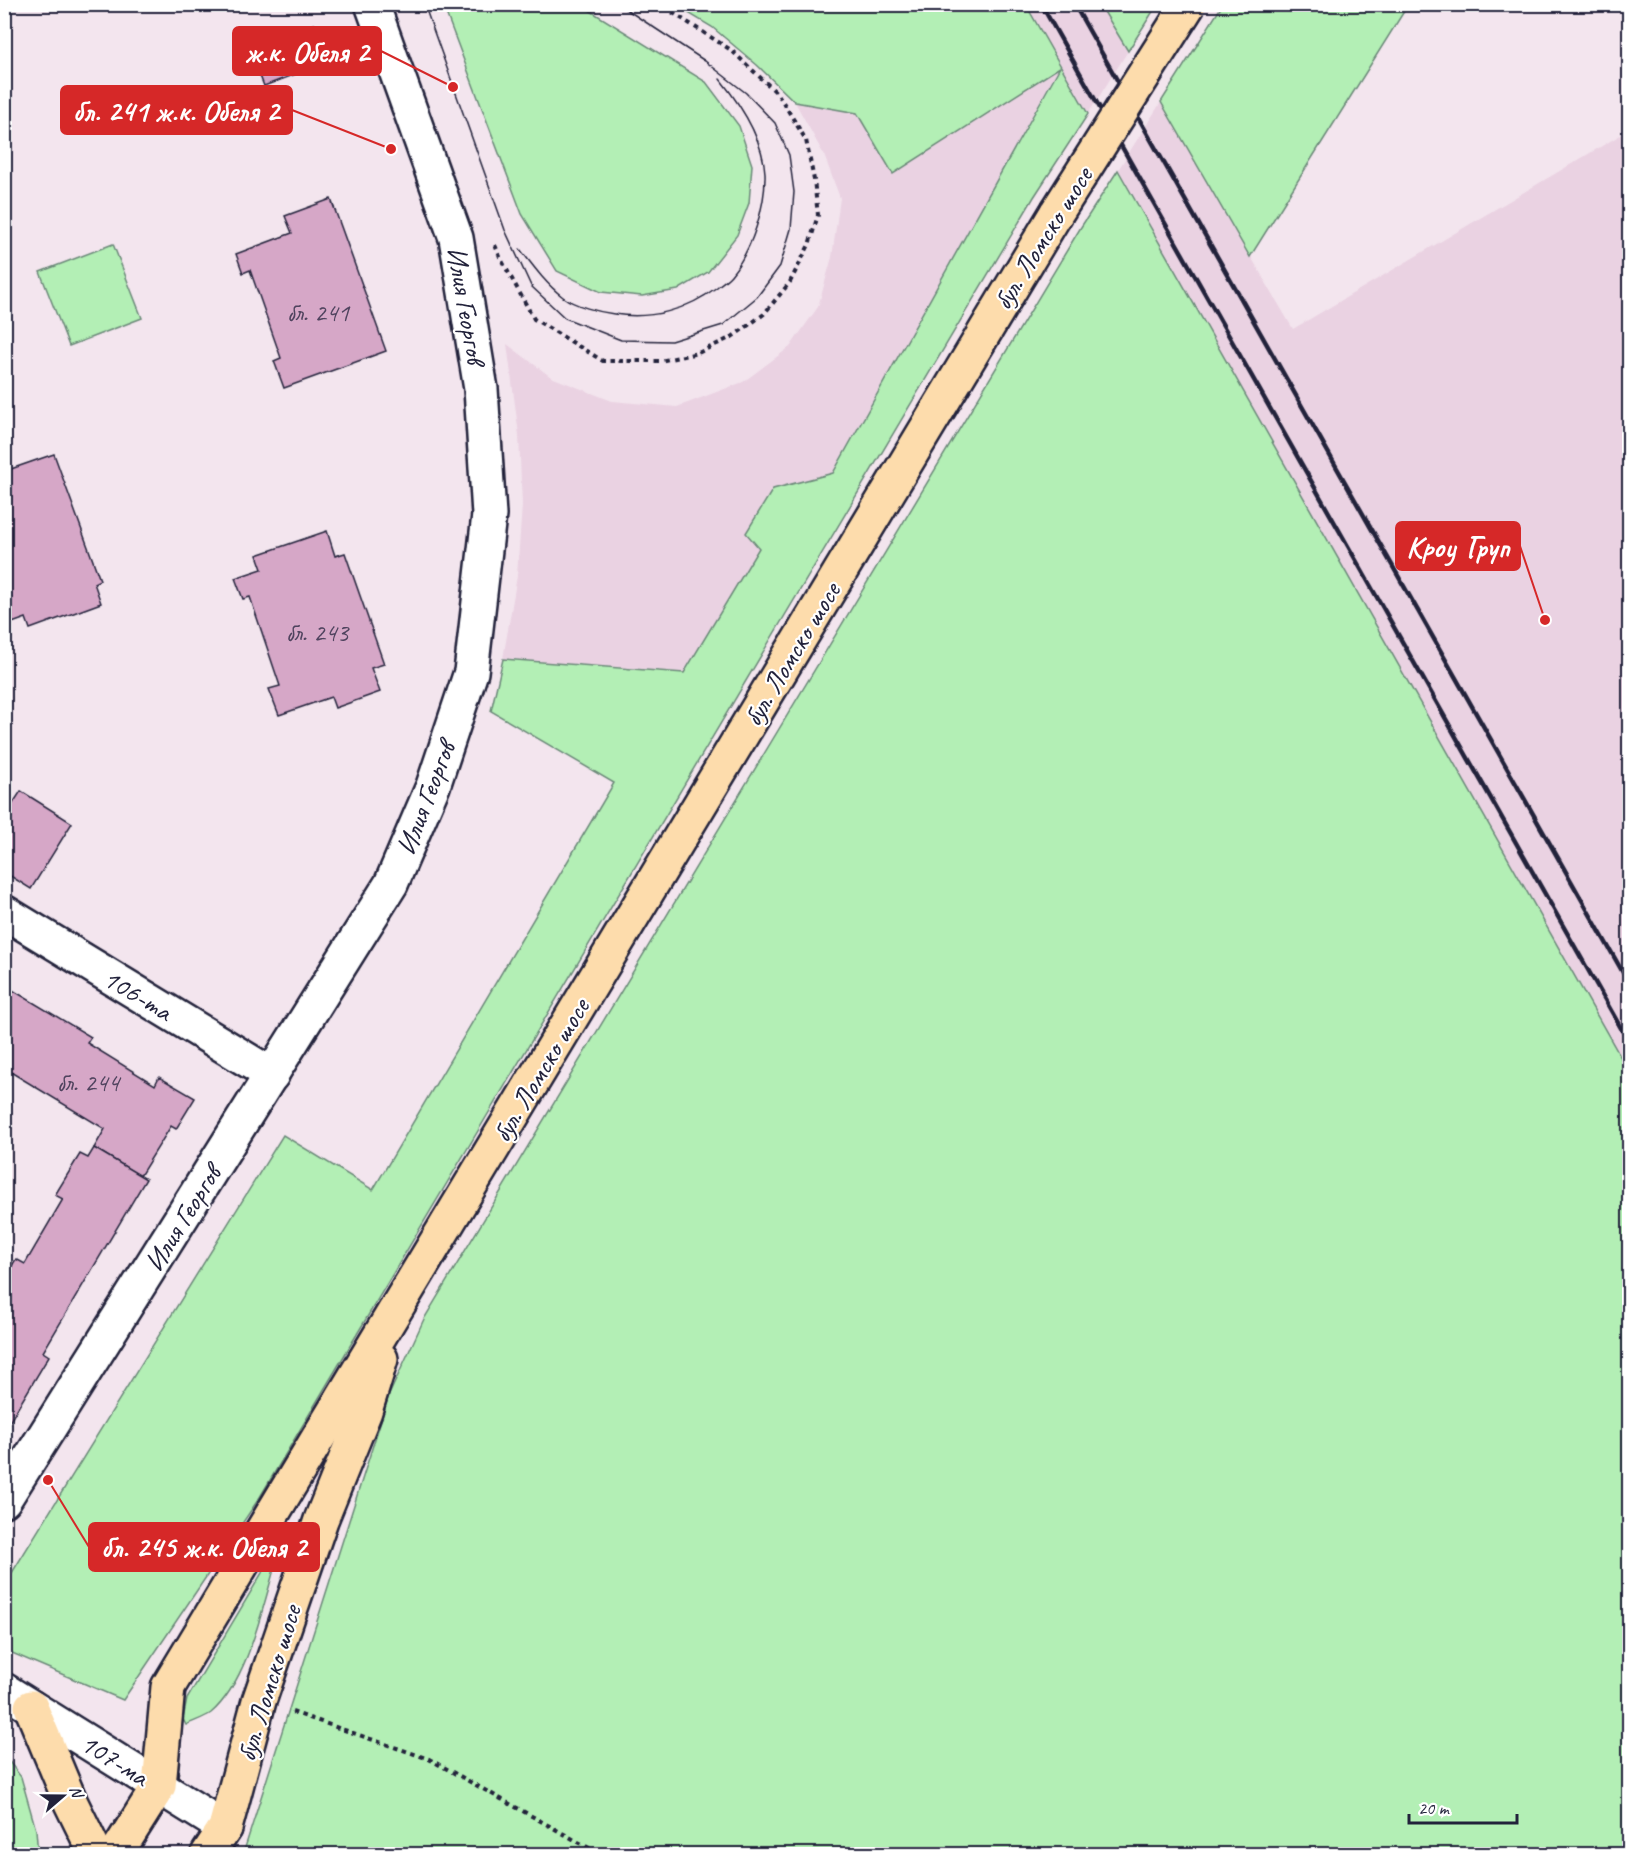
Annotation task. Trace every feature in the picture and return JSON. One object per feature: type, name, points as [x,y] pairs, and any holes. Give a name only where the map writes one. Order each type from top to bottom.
[{"type":"main road","name":"бул. Ломско шосе","points":[[116,1854],[159,1786],[168,1687],[1057,212],[1189,4]]},
{"type":"main road","name":"бул. Ломско шосе","points":[[217,1841],[260,1701],[321,1520],[364,1411],[398,1306]]},
{"type":"main road","points":[[18,1699],[96,1854]]},
{"type":"street","name":"Илия Георгов","points":[[4,1500],[391,884],[433,786],[471,672],[489,515],[481,389],[456,238],[372,4]]},
{"type":"street","name":"106-та","points":[[4,912],[272,1075]]},
{"type":"street","name":"107-ма","points":[[18,1699],[159,1786],[217,1841]]},
{"type":"path","points":[[493,239],[501,260],[534,320],[603,361],[660,362],[698,354],[732,337],[764,314],[790,282],[809,245],[818,215],[806,140],[778,94],[731,50],[659,4]]},
{"type":"path","points":[[260,1701],[429,1759],[600,1854]]},
{"type":"shaded area","points":[[1026,5],[1100,5],[1128,51],[1088,114],[1060,66],[833,474],[773,489],[760,548],[684,673],[503,659],[517,576],[522,505],[519,435],[507,344],[551,377],[612,401],[677,407],[743,382],[790,347],[818,307],[832,257],[840,198],[824,155],[795,102],[857,113],[893,174],[1061,65]]},
{"type":"shaded area","points":[[1161,102],[1293,329],[1629,130],[1629,1072],[1118,170]]},
{"type":"green space","points":[[1223,4],[1408,5],[1250,257],[1161,102]]},
{"type":"green space","points":[[443,5],[581,5],[706,82],[739,126],[752,165],[749,203],[737,235],[708,272],[678,290],[642,296],[601,292],[557,271],[522,214]]},
{"type":"green space","points":[[675,5],[1026,5],[1088,114],[1034,197],[260,1497],[123,1700],[5,1650],[5,1584],[283,1135],[373,1190],[614,783],[491,711],[503,659],[684,673],[759,548],[746,533],[773,489],[833,473],[1060,67],[893,174],[857,113],[795,102],[757,65],[712,27]]},
{"type":"green space","points":[[1100,5],[1157,5],[1128,51]]},
{"type":"green space","points":[[1118,170],[1629,1072],[1629,1854],[243,1854],[389,1395],[424,1319],[1081,227]]},
{"type":"green space","points":[[113,244],[142,318],[69,346],[40,272]]},
{"type":"green space","points":[[275,1551],[275,1566],[259,1624],[244,1664],[224,1700],[211,1713],[186,1725],[183,1719],[187,1699]]},
{"type":"green space","points":[[4,1755],[21,1777],[36,1830],[38,1854],[5,1854]]},
{"type":"building","points":[[314,24],[328,62],[264,86],[249,48]]},
{"type":"building","points":[[331,199],[386,351],[284,388],[274,361],[281,358],[250,270],[243,273],[236,254],[292,233],[285,216]]},
{"type":"building","points":[[54,454],[100,580],[94,583],[101,603],[30,629],[26,618],[4,626],[4,464],[8,470]]},
{"type":"building","points":[[327,531],[335,556],[345,553],[384,664],[371,668],[380,692],[335,708],[331,697],[279,715],[269,689],[280,686],[250,597],[243,599],[235,578],[262,569],[257,555]]},
{"type":"building","points":[[21,791],[72,823],[31,889],[4,872],[4,817]]},
{"type":"building","points":[[4,985],[91,1037],[87,1043],[155,1085],[159,1077],[195,1098],[176,1129],[171,1126],[140,1176],[94,1148],[105,1129],[4,1068]]},
{"type":"building","points":[[94,1148],[146,1179],[43,1352],[49,1356],[4,1431],[4,1279],[16,1259],[25,1264],[63,1199],[55,1195],[80,1154],[88,1158]]},
{"type":"tram line","points":[[424,4],[505,230],[531,286],[565,318],[621,340],[671,341],[723,325],[757,297],[780,266],[791,229],[794,192],[789,155],[775,123],[746,93],[705,61],[618,4]]},
{"type":"tram line","points":[[520,249],[545,281],[563,297],[587,308],[628,316],[655,314],[681,307],[706,295],[728,278],[739,265],[756,227],[763,199],[765,173],[755,135],[735,99],[720,79]]},
{"type":"railway","points":[[1041,4],[1630,1044]]},
{"type":"railway","points":[[1074,4],[1630,985]]},
{"type":"place","name":"ж.к. Обеля 2","points":[[453,87]]},
{"type":"place","name":"бл. 241 ж.к. Обеля 2","points":[[391,149]]},
{"type":"place","name":"Кроу Груп","points":[[1545,620]]},
{"type":"place","name":"бл. 245 ж.к. Обеля 2","points":[[48,1480]]}]
